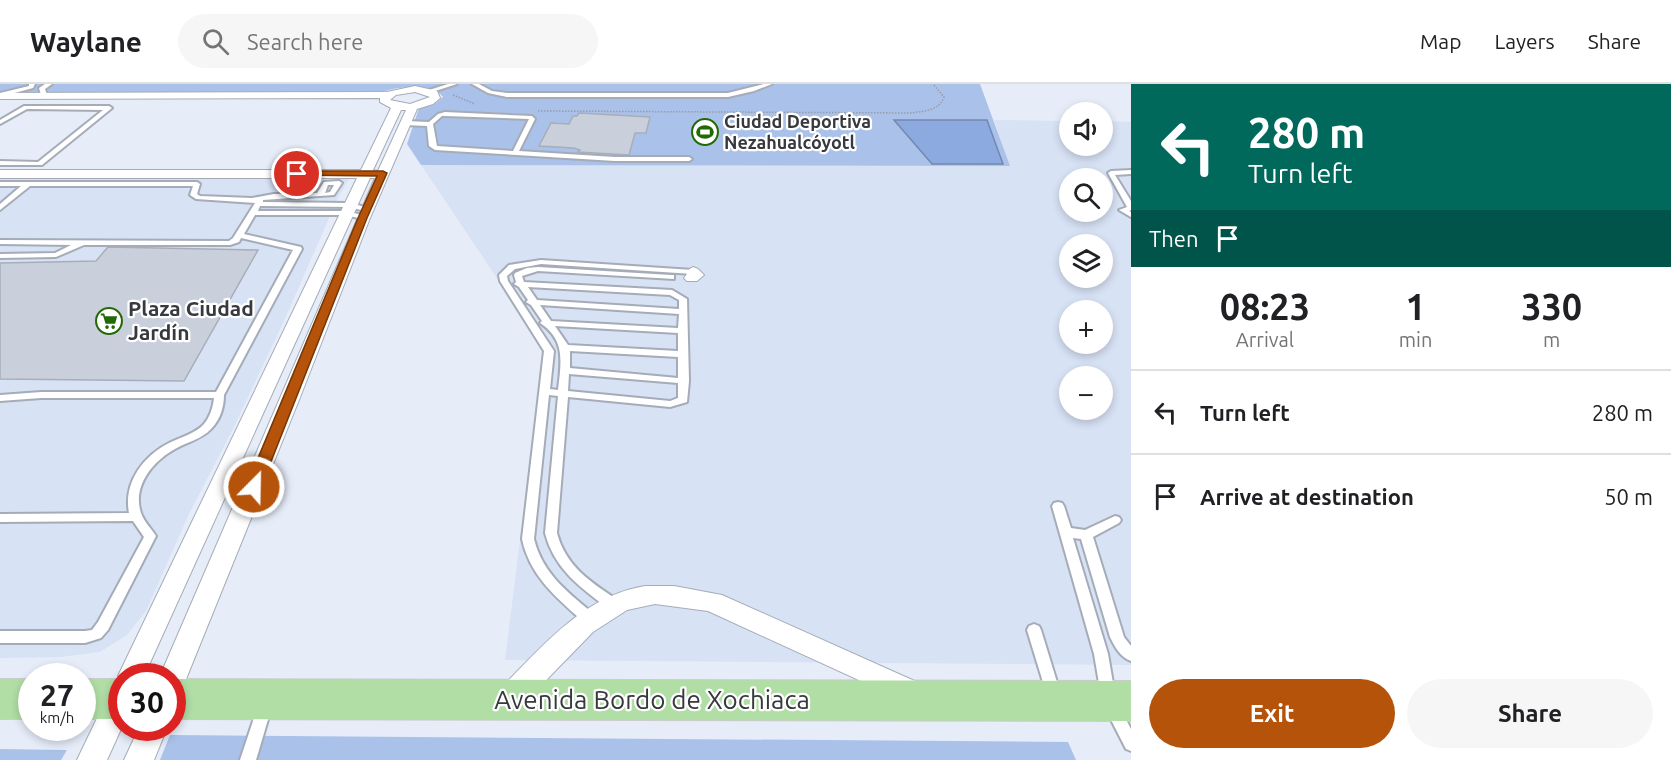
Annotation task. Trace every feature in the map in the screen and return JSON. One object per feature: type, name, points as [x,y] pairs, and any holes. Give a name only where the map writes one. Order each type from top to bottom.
[{"type":"main road","points":[[0,699],[18,699]]},
{"type":"main road","name":"Avenida Bordo de Xochiaca","points":[[186,699],[1120,701]]},
{"type":"street","points":[[0,97],[397,106],[428,103],[435,98],[434,93],[408,90],[397,106],[374,173],[356,211],[260,399],[130,663]]},
{"type":"street","points":[[0,97],[44,95],[397,106]]},
{"type":"street","points":[[0,174],[27,179],[374,173]]},
{"type":"street","points":[[180,663],[290,400],[356,211]]},
{"type":"street","points":[[260,399],[290,400]]},
{"type":"street","points":[[508,699],[591,620],[614,605],[634,597],[658,594],[685,596],[713,602],[934,702]]},
{"type":"street","points":[[92,760],[108,714]]},
{"type":"street","points":[[139,760],[147,741]]},
{"type":"lane","points":[[0,97],[31,87],[32,84]]},
{"type":"lane","points":[[44,95],[42,88],[49,84]]},
{"type":"lane","points":[[429,91],[454,84]]},
{"type":"lane","points":[[475,84],[507,95],[728,94],[753,90],[769,84]]},
{"type":"lane","points":[[483,87],[508,93],[727,93],[761,84]]},
{"type":"lane","points":[[397,106],[430,124]]},
{"type":"lane","points":[[0,122],[26,107],[109,108],[40,164],[0,208]]},
{"type":"lane","points":[[430,124],[440,115],[447,114],[531,118],[515,153]]},
{"type":"lane","points":[[430,124],[432,146],[435,148],[615,159],[689,159]]},
{"type":"lane","points":[[0,163],[40,164]]},
{"type":"lane","points":[[1131,172],[1111,173],[1131,208],[1123,210],[1131,215]]},
{"type":"lane","points":[[0,184],[27,179],[197,184],[193,195],[198,198],[356,211]]},
{"type":"lane","points":[[257,202],[274,196],[320,195]]},
{"type":"lane","points":[[0,242],[234,242],[253,213],[257,202]]},
{"type":"lane","points":[[253,213],[356,211]]},
{"type":"lane","points":[[0,637],[85,638],[96,634],[103,626],[150,536],[134,517],[132,506],[133,494],[144,470],[167,449],[207,428],[220,403],[219,395],[298,249],[239,235]]},
{"type":"lane","points":[[0,256],[56,255],[82,242]]},
{"type":"lane","points":[[591,620],[543,576],[530,553],[528,539],[549,351],[506,285],[503,275],[506,270],[530,262],[692,275],[538,269],[518,275],[565,348],[551,533],[553,547],[568,570],[614,605]]},
{"type":"lane","points":[[506,285],[672,293],[683,299],[683,400],[670,404],[545,392]]},
{"type":"lane","points":[[518,302],[683,312]]},
{"type":"lane","points":[[532,323],[684,331]]},
{"type":"lane","points":[[565,348],[684,354]]},
{"type":"lane","points":[[565,371],[684,381]]},
{"type":"lane","points":[[0,398],[41,395],[219,395]]},
{"type":"lane","points":[[1058,506],[1101,654],[1120,701],[1131,744]]},
{"type":"lane","points":[[0,518],[134,517]]},
{"type":"lane","points":[[1066,532],[1086,535],[1115,520]]},
{"type":"lane","points":[[1086,535],[1118,637],[1121,645],[1131,655]]},
{"type":"lane","points":[[1034,630],[1056,701]]},
{"type":"lane","points":[[248,760],[267,699]]},
{"type":"path","points":[[528,111],[911,113],[931,110],[942,103],[944,97],[933,84]]},
{"type":"path","points":[[442,88],[474,104]]},
{"type":"shaded area","name":"Ciudad Deportiva Nezahualcóyotl","points":[[0,84],[980,84],[1010,166],[421,165],[407,144],[419,108],[436,103],[443,97],[424,88],[397,88],[383,92],[0,92]]},
{"type":"shaded area","points":[[894,120],[987,120],[1003,164],[932,164]]},
{"type":"shaded area","points":[[994,120],[1059,121],[1059,156],[1113,156],[1113,121],[1131,122],[1131,665],[505,660],[544,348],[421,165],[1009,166]]},
{"type":"shaded area","points":[[350,177],[337,200],[284,321],[232,431],[189,514],[146,611],[127,635],[100,652],[61,657],[0,658],[0,179]]},
{"type":"shaded area","points":[[186,735],[1068,742],[1076,760],[160,760],[168,741],[186,741]]},
{"type":"shaded area","points":[[0,749],[67,750],[61,760],[0,760]]},
{"type":"building","points":[[579,113],[650,117],[646,133],[635,133],[629,155],[578,152],[580,150],[574,148],[539,146],[551,123],[569,124],[573,116]]},
{"type":"building","name":"Plaza Ciudad Jardín","points":[[108,247],[258,250],[184,381],[0,379],[0,263],[96,261]]},
{"type":"place","name":"Ciudad Deportiva Nezahualcóyotl","points":[[705,132]]},
{"type":"place","name":"Plaza Ciudad Jardín","points":[[109,321]]},
{"type":"route","points":[[254,487],[383,173],[297,174]]}]
